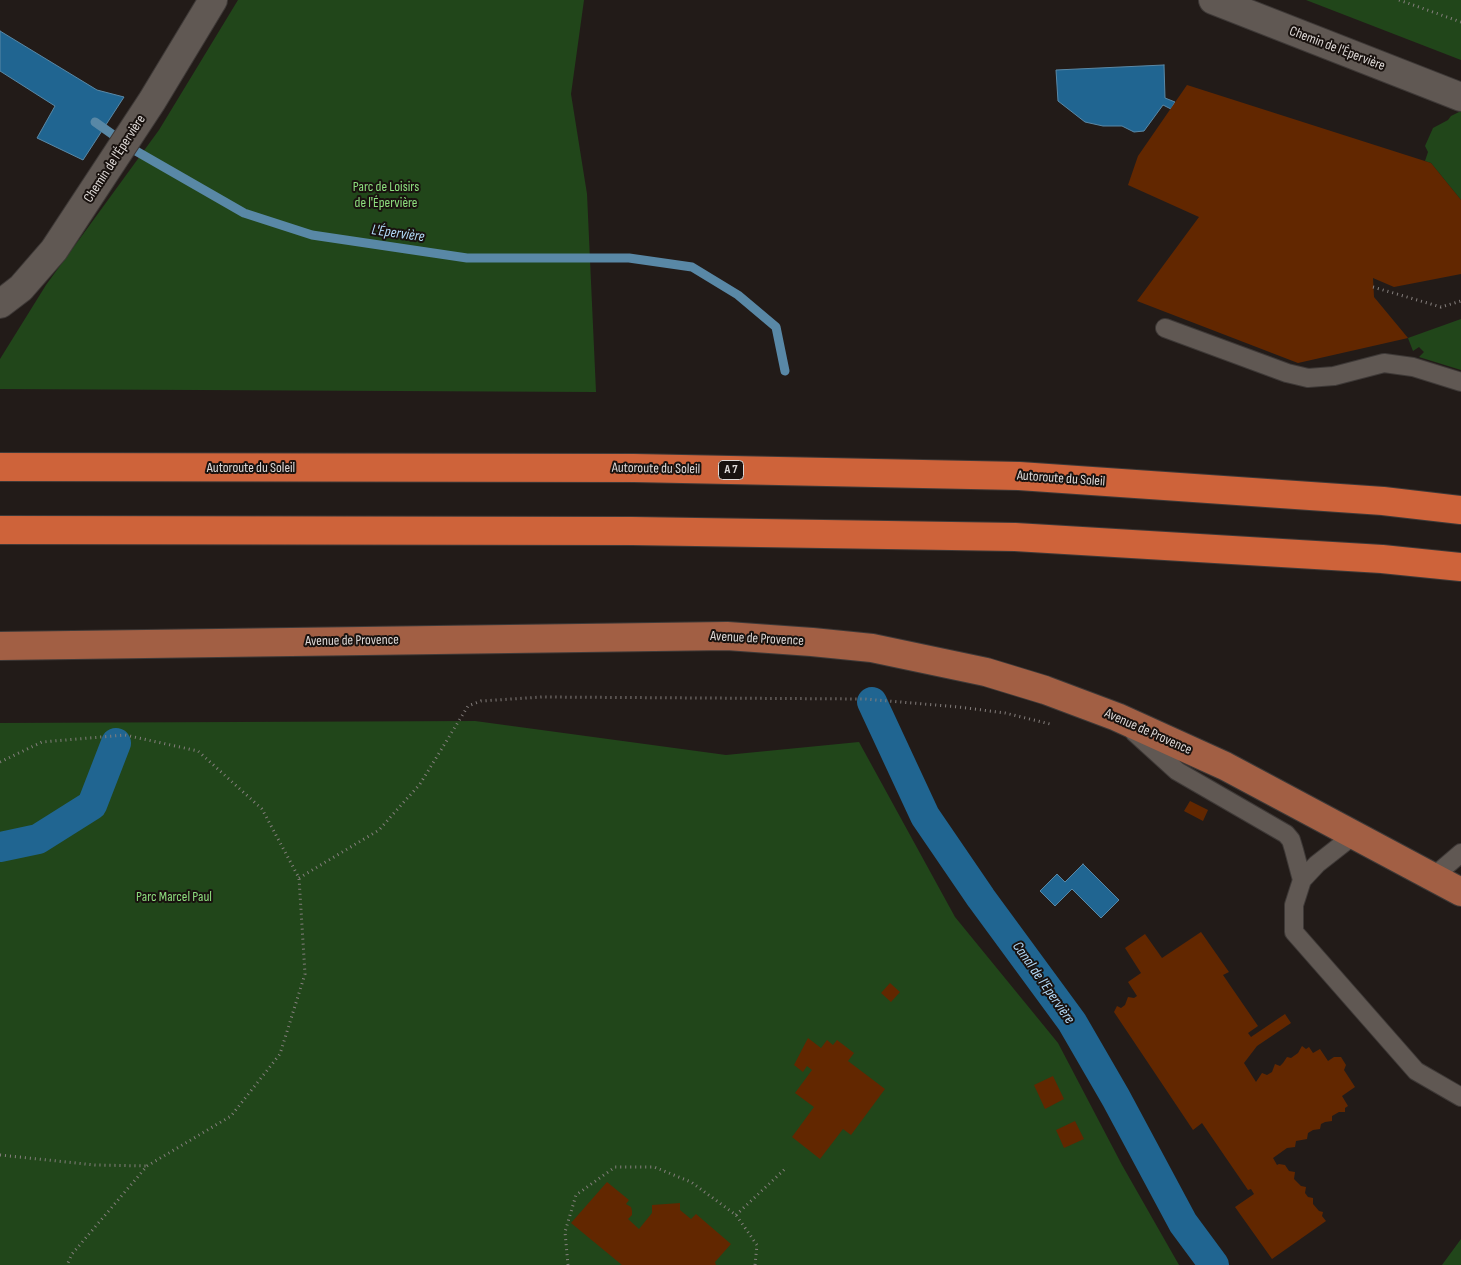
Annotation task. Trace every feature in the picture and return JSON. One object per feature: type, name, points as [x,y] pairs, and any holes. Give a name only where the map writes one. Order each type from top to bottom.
[{"type":"highway","name":"Autoroute du Soleil","points":[[0,468],[634,468],[1019,476],[1384,502],[1461,510]]},
{"type":"highway","points":[[0,530],[632,531],[1016,537],[1382,559],[1461,567]]},
{"type":"main road","name":"Avenue de Provence","points":[[0,646],[727,636],[872,648],[986,672],[1045,690],[1117,717],[1225,766],[1461,892]]},
{"type":"street","name":"Chemin de l'Épervière","points":[[0,304],[21,288],[54,250],[152,101],[213,0]]},
{"type":"street","name":"Chemin de l'Épervière","points":[[1213,0],[1461,98]]},
{"type":"lane","points":[[1165,328],[1287,373],[1308,378],[1334,376],[1384,363],[1413,367],[1461,382]]},
{"type":"lane","points":[[1117,717],[1177,771],[1286,834],[1294,850],[1302,880]]},
{"type":"lane","points":[[1354,834],[1317,864],[1302,880],[1294,905],[1294,932],[1416,1071],[1461,1097]]},
{"type":"lane","points":[[1433,877],[1461,853]]},
{"type":"path","points":[[1399,0],[1461,22]]},
{"type":"path","points":[[1373,287],[1441,307],[1461,301]]},
{"type":"path","points":[[299,878],[379,830],[420,784],[468,706],[481,701],[542,697],[865,699],[1006,713],[1058,726]]},
{"type":"path","points":[[0,762],[42,742],[126,735],[198,751],[262,809],[299,878],[305,974],[280,1054],[231,1116],[147,1166],[72,1254],[68,1265]]},
{"type":"path","points":[[0,1155],[95,1165],[147,1166]]},
{"type":"path","points":[[568,1265],[565,1232],[576,1195],[615,1167],[654,1167],[691,1182],[736,1215],[757,1245],[756,1265]]},
{"type":"path","points":[[736,1215],[788,1167]]},
{"type":"green space","name":"Parc de Loisirs de l'Épervière","points":[[238,0],[584,0],[571,94],[587,194],[596,392],[0,389],[0,359],[46,285],[159,130]]},
{"type":"green space","points":[[1306,0],[1461,0],[1461,60]]},
{"type":"green space","points":[[1461,111],[1461,200],[1431,163],[1425,161],[1428,152],[1425,146],[1433,128]]},
{"type":"green space","points":[[1461,319],[1461,370],[1419,357],[1424,352],[1419,347],[1413,351],[1408,338]]},
{"type":"green space","name":"Parc Marcel Paul","points":[[475,721],[726,755],[859,742],[955,917],[1058,1043],[1122,1165],[1179,1265],[0,1265],[0,723]]},
{"type":"green space","points":[[1461,1239],[1461,1265],[1442,1265]]},
{"type":"water","points":[[0,31],[97,90],[124,97],[83,160],[37,138],[55,106],[0,71]]},
{"type":"water","points":[[1164,65],[1165,98],[1175,102],[1171,109],[1163,105],[1144,131],[1134,132],[1122,126],[1103,126],[1085,122],[1058,101],[1056,70]]},
{"type":"water","points":[[1083,864],[1119,900],[1101,918],[1072,889],[1055,906],[1040,891],[1057,874],[1065,882]]},
{"type":"building","points":[[1187,85],[1431,163],[1461,200],[1461,274],[1394,287],[1373,278],[1374,297],[1408,338],[1298,363],[1137,301],[1199,217],[1128,185],[1138,156]]},
{"type":"building","points":[[1190,801],[1208,810],[1203,821],[1184,811]]},
{"type":"building","points":[[1201,932],[1229,972],[1223,975],[1258,1026],[1248,1033],[1251,1037],[1285,1014],[1291,1023],[1257,1046],[1244,1063],[1256,1082],[1262,1073],[1267,1075],[1272,1072],[1275,1064],[1280,1066],[1287,1057],[1291,1058],[1298,1053],[1302,1046],[1306,1049],[1309,1047],[1313,1053],[1320,1049],[1328,1061],[1334,1057],[1341,1057],[1346,1065],[1344,1070],[1355,1087],[1342,1096],[1348,1106],[1345,1108],[1345,1112],[1339,1112],[1332,1116],[1332,1121],[1321,1124],[1320,1129],[1308,1133],[1307,1139],[1296,1141],[1295,1147],[1287,1148],[1273,1158],[1277,1165],[1285,1165],[1289,1171],[1295,1172],[1294,1179],[1301,1186],[1306,1187],[1305,1193],[1308,1197],[1313,1198],[1313,1204],[1319,1211],[1323,1212],[1322,1216],[1326,1221],[1272,1259],[1235,1207],[1254,1194],[1251,1189],[1248,1190],[1202,1123],[1193,1130],[1114,1012],[1117,1006],[1121,1008],[1125,1005],[1128,997],[1134,998],[1137,996],[1128,982],[1141,973],[1125,948],[1145,934],[1162,958]]},
{"type":"building","points":[[890,983],[900,992],[891,1002],[881,993]]},
{"type":"building","points":[[808,1038],[821,1048],[827,1040],[833,1045],[837,1040],[854,1053],[848,1061],[885,1089],[851,1135],[843,1129],[820,1159],[792,1137],[814,1107],[795,1093],[812,1070],[807,1066],[803,1072],[794,1065]]},
{"type":"building","points":[[1053,1076],[1064,1099],[1045,1109],[1034,1085]]},
{"type":"building","points":[[1075,1121],[1084,1139],[1064,1148],[1056,1130]]},
{"type":"building","points":[[607,1182],[629,1200],[626,1204],[631,1207],[632,1215],[628,1219],[639,1229],[652,1213],[652,1205],[680,1203],[680,1210],[691,1219],[696,1214],[731,1244],[715,1262],[716,1265],[622,1265],[571,1223]]},
{"type":"waterway","name":"L'Épervière","points":[[95,122],[136,151],[244,213],[312,235],[467,258],[629,258],[692,267],[738,295],[776,327],[785,371]]},
{"type":"waterway","name":"Canal de l'Epervière","points":[[872,702],[925,816],[981,898],[1072,1022],[1116,1098],[1183,1223],[1214,1265]]},
{"type":"waterway","points":[[0,847],[38,839],[92,805],[116,743]]}]
